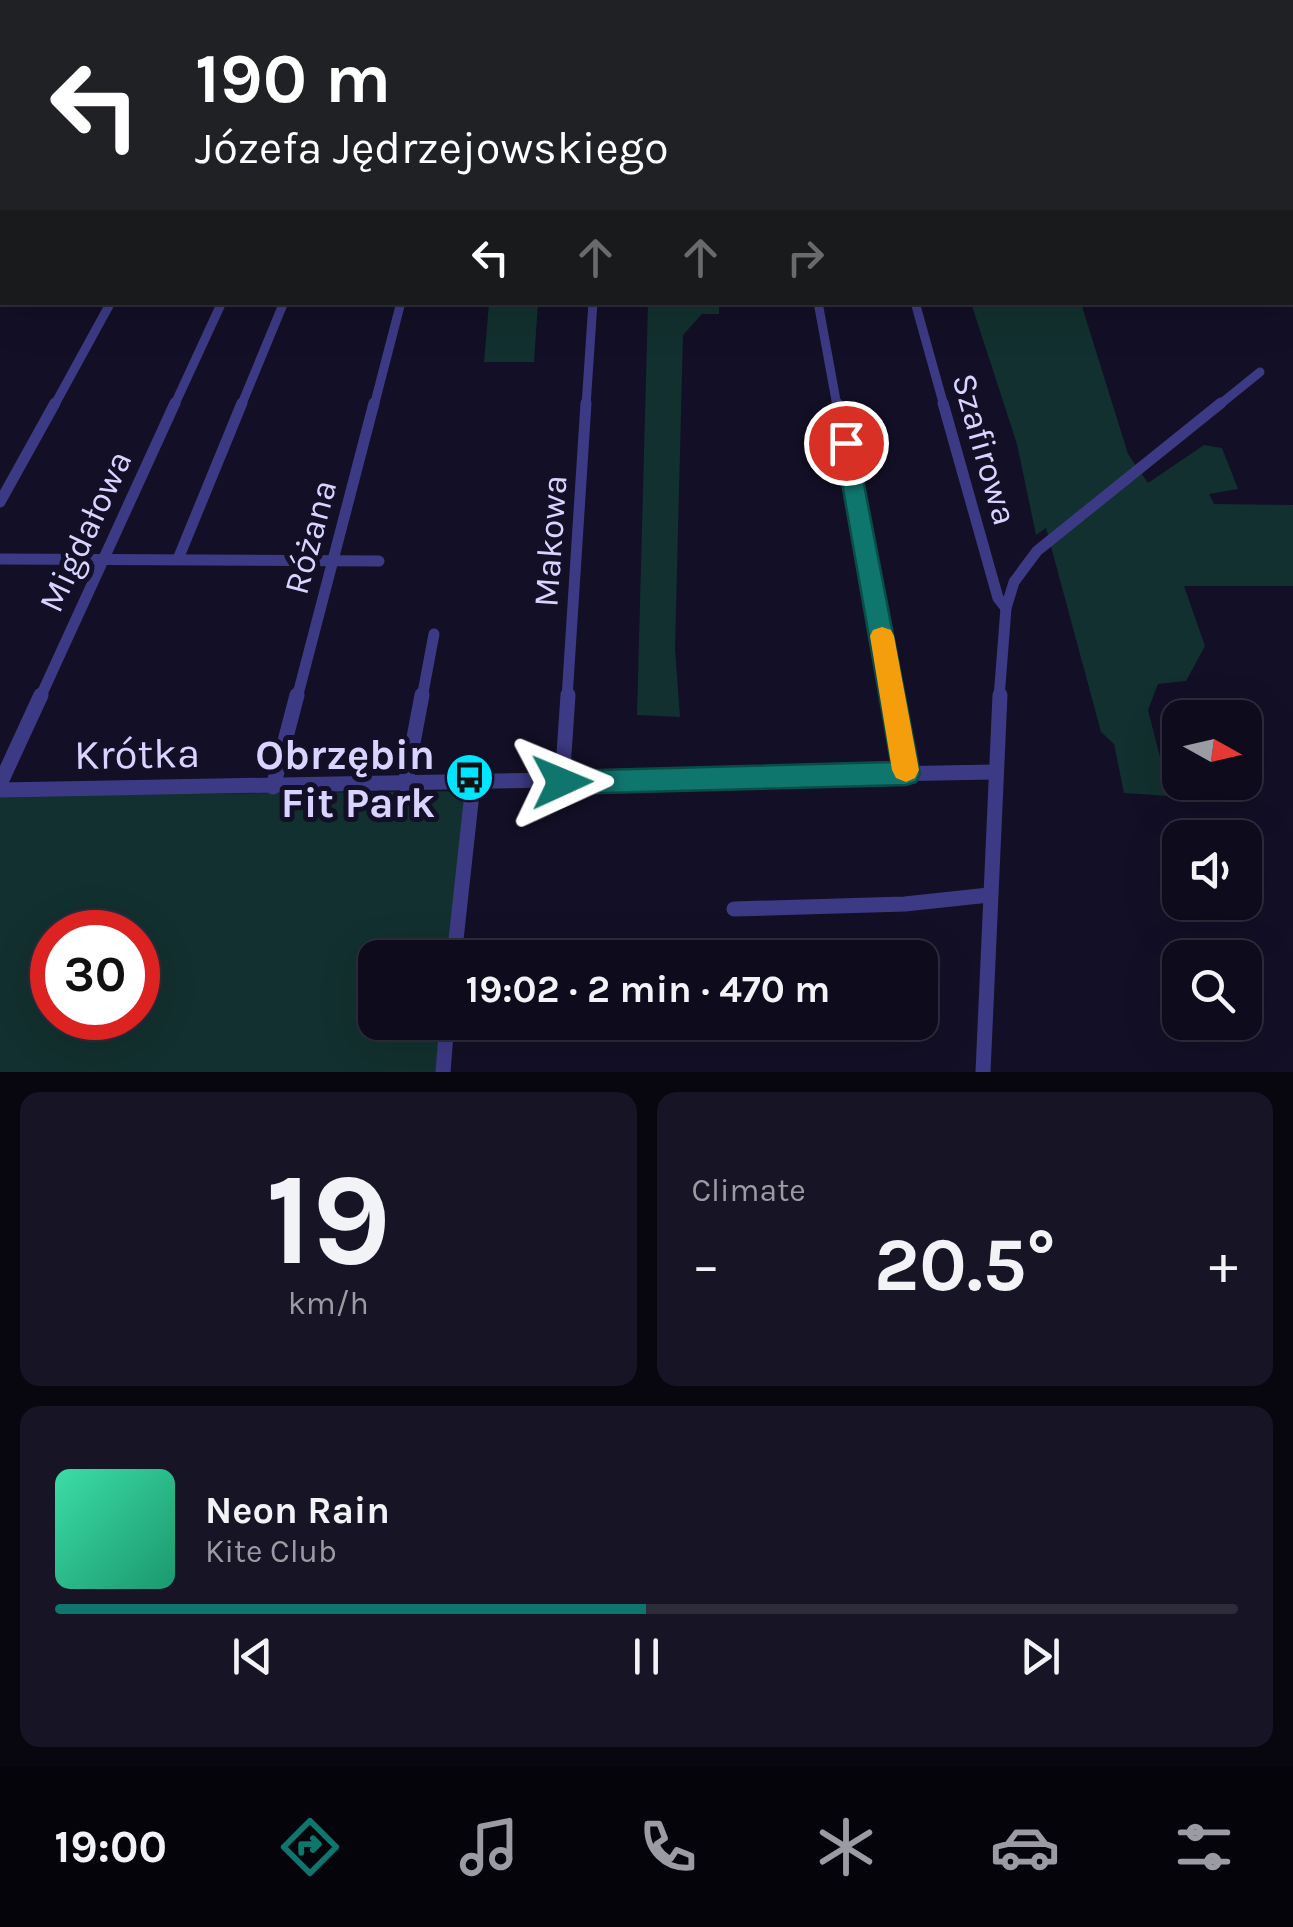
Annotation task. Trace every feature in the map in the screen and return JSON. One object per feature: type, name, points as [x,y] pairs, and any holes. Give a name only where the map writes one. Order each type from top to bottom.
[{"type":"street","points":[[0,502],[109,305]]},
{"type":"street","name":"Migdałowa","points":[[0,787],[221,305]]},
{"type":"street","points":[[178,559],[283,305]]},
{"type":"street","name":"Różana","points":[[273,786],[400,305]]},
{"type":"street","name":"Makowa","points":[[562,782],[593,305]]},
{"type":"street","points":[[819,305],[906,774]]},
{"type":"street","name":"Szafirowa","points":[[916,305],[998,598],[1006,608]]},
{"type":"street","points":[[983,1072],[994,772],[1006,608],[1014,582],[1037,552],[1260,372]]},
{"type":"street","points":[[0,559],[380,561]]},
{"type":"street","points":[[405,785],[434,634]]},
{"type":"street","name":"Krótka","points":[[0,787],[473,784],[994,772]]},
{"type":"street","points":[[456,940],[473,784]]},
{"type":"street","points":[[734,909],[905,904],[990,895]]},
{"type":"street","points":[[443,1072],[446,1040]]},
{"type":"green space","points":[[489,305],[538,305],[534,362],[484,362]]},
{"type":"green space","points":[[648,305],[719,305],[719,314],[702,314],[683,335],[675,649],[680,717],[637,715]]},
{"type":"green space","points":[[972,305],[1082,305],[1128,454],[1148,483],[1204,445],[1222,448],[1238,489],[1209,494],[1214,504],[1293,505],[1293,586],[1184,586],[1205,646],[1186,681],[1158,684],[1148,710],[1162,765],[1162,795],[1124,793],[1114,744],[1101,732],[1046,528],[1036,535],[1017,444]]},
{"type":"green space","points":[[471,791],[455,940],[358,940],[358,1040],[444,1040],[441,1072],[0,1072],[0,796]]},
{"type":"slow traffic","points":[[882,636],[906,770]]},
{"type":"place","name":"Obrzębin Fit Park","points":[[470,778]]},
{"type":"route","points":[[562,782],[906,774],[846,443]]}]
